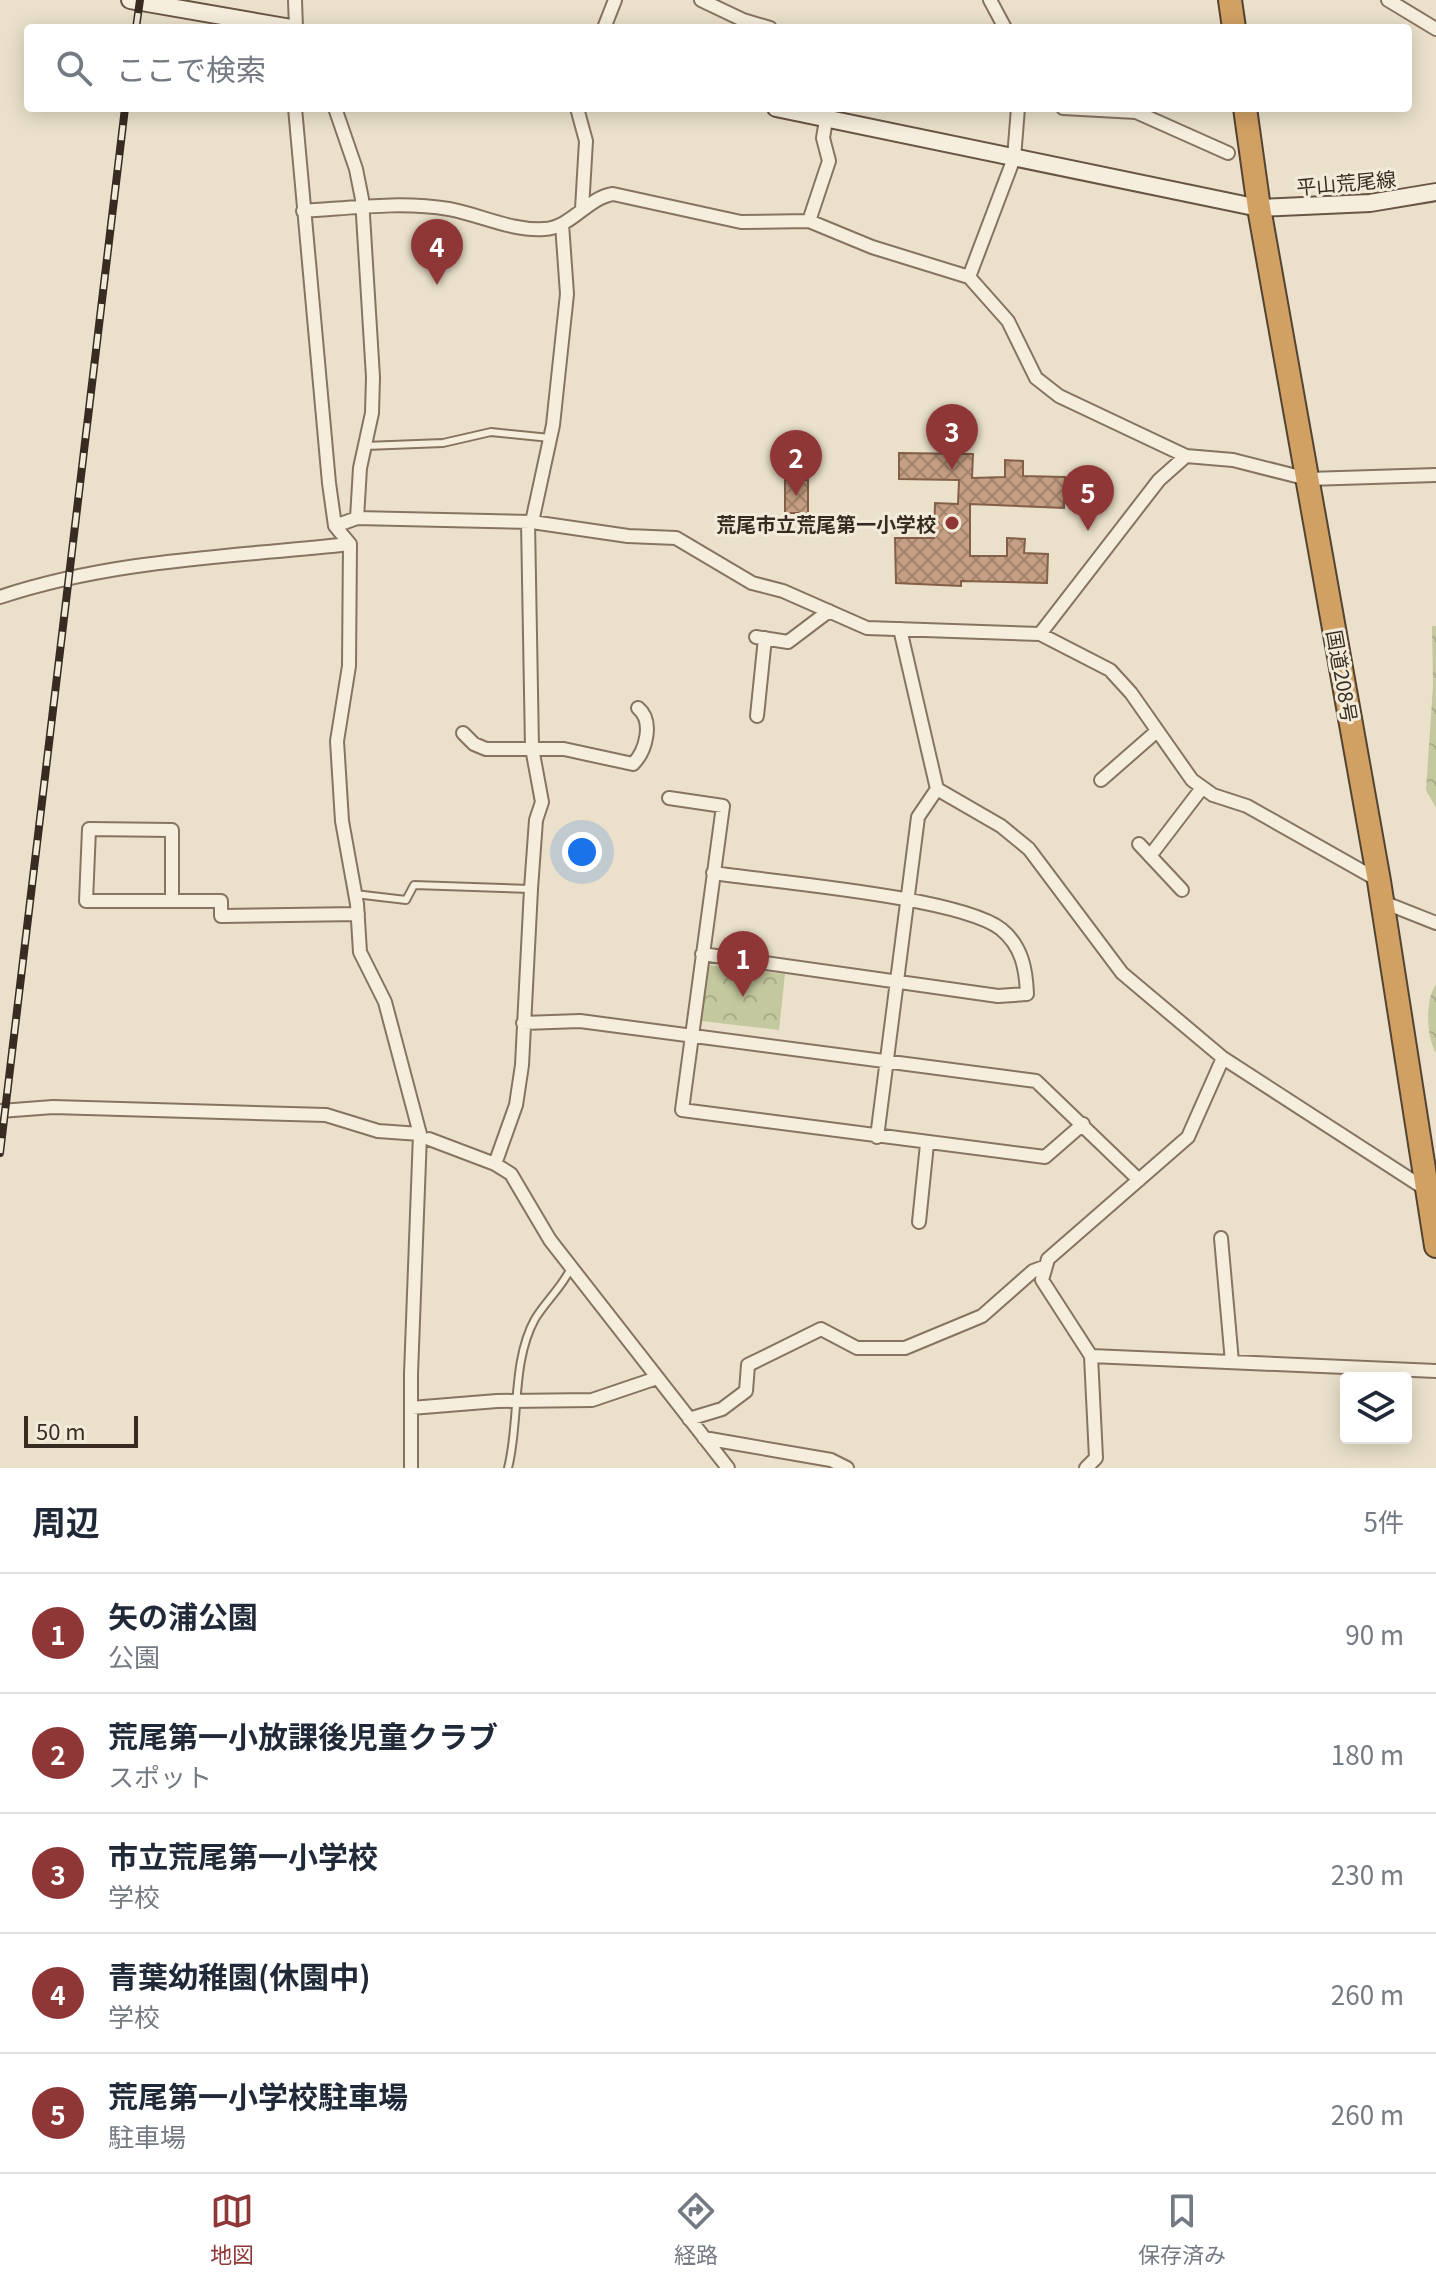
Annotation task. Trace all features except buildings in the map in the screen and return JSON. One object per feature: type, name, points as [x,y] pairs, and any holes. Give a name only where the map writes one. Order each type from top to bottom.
[{"type":"highway","points":[[1230,0],[1233,24]]},
{"type":"highway","name":"国道208号","points":[[1246,112],[1259,208],[1381,892],[1436,1246]]},
{"type":"street","points":[[130,0],[270,24]]},
{"type":"street","points":[[293,24],[295,0]]},
{"type":"street","points":[[606,24],[615,0]]},
{"type":"street","points":[[701,0],[756,24]]},
{"type":"street","points":[[990,0],[1003,24]]},
{"type":"street","points":[[1388,0],[1436,29]]},
{"type":"street","points":[[295,112],[335,526],[350,544],[349,666],[337,741],[342,821],[358,914],[360,952],[385,1002],[425,1136],[411,1408],[411,1468]]},
{"type":"street","points":[[336,112],[356,169],[362,207],[373,377],[372,413],[357,518]]},
{"type":"street","points":[[578,112],[586,141],[582,209]]},
{"type":"street","points":[[969,277],[1014,158],[1018,112]]},
{"type":"street","points":[[1136,112],[1228,153]]},
{"type":"street","points":[[809,221],[829,161],[823,138],[827,113]]},
{"type":"street","name":"平山荒尾線","points":[[827,113],[1014,158],[1259,208],[1370,203],[1436,192]]},
{"type":"street","points":[[303,211],[413,205],[450,209],[521,229],[548,229],[562,224],[599,196],[613,194],[741,222],[809,221],[872,247],[969,277],[1008,321],[1036,378],[1059,396],[1186,456],[1233,460],[1308,479],[1436,475]]},
{"type":"street","points":[[495,1164],[516,1105],[536,820],[542,802],[532,748],[530,522],[550,438],[567,294],[562,224]]},
{"type":"street","points":[[1040,634],[1159,480],[1186,456]]},
{"type":"street","points":[[335,526],[357,518],[530,522],[628,536],[676,538],[752,583],[783,591],[867,628],[1040,634],[1110,670],[1131,693],[1192,780],[1202,788],[1213,795],[1247,806],[1381,892],[1436,923]]},
{"type":"street","points":[[0,597],[44,582],[145,562],[350,544]]},
{"type":"street","points":[[757,716],[760,637],[788,642],[829,611]]},
{"type":"street","points":[[900,629],[937,789],[1001,826],[1029,849],[1122,973],[1223,1058],[1427,1190]]},
{"type":"street","points":[[463,733],[474,744],[486,749],[564,749],[633,764],[641,757],[648,724],[645,714],[638,708]]},
{"type":"street","points":[[1101,780],[1157,731]]},
{"type":"street","points":[[1150,856],[1202,788]]},
{"type":"street","points":[[877,1137],[918,817],[937,789]]},
{"type":"street","points":[[669,798],[723,806],[682,1110],[1045,1157],[1083,1124]]},
{"type":"street","points":[[172,901],[172,830],[89,829],[86,901],[172,901],[221,901],[221,916],[358,914]]},
{"type":"street","points":[[1139,844],[1182,890]]},
{"type":"street","points":[[702,954],[998,996],[1027,994],[1026,963],[1004,932],[990,922],[908,901],[713,873]]},
{"type":"street","points":[[523,1023],[580,1021],[1036,1081],[1139,1180]]},
{"type":"street","points":[[1086,1468],[1096,1458],[1091,1356],[1042,1280],[1044,1267],[1048,1259],[1188,1137],[1223,1058]]},
{"type":"street","points":[[0,1111],[53,1107],[326,1115],[378,1131],[425,1136],[495,1164],[511,1174],[571,1268],[728,1468]]},
{"type":"street","points":[[919,1222],[927,1144]]},
{"type":"street","points":[[1221,1238],[1232,1362]]},
{"type":"street","points":[[689,1419],[722,1409],[746,1391],[748,1365],[821,1329],[857,1348],[905,1348],[982,1316],[1033,1271],[1044,1267]]},
{"type":"street","points":[[1091,1356],[1436,1371]]},
{"type":"street","points":[[411,1408],[592,1400],[657,1378]]},
{"type":"street","points":[[704,1438],[831,1460],[847,1468]]},
{"type":"lane","points":[[365,446],[443,443],[491,432],[550,438]]},
{"type":"lane","points":[[355,894],[406,900],[414,885],[531,889]]},
{"type":"lane","points":[[508,1468],[514,1445],[525,1352],[535,1320],[562,1287],[571,1268]]},
{"type":"green space","points":[[1432,626],[1436,626],[1436,808],[1426,790],[1433,685]]},
{"type":"green space","points":[[708,965],[785,974],[779,1030],[701,1021]]},
{"type":"green space","points":[[1436,984],[1436,1053],[1428,1018],[1430,999]]},
{"type":"railway","points":[[137,24],[140,0]]},
{"type":"railway","points":[[0,1153],[125,112]]},
{"type":"place","name":"青葉幼稚園(休園中)","points":[[437,285]]},
{"type":"place","name":"市立荒尾第一小学校","points":[[952,470]]},
{"type":"place","name":"荒尾第一小放課後児童クラブ","points":[[796,496]]},
{"type":"place","name":"荒尾市立荒尾第一小学校","points":[[952,523]]},
{"type":"place","name":"荒尾第一小学校駐車場","points":[[1088,531]]},
{"type":"place","name":"矢の浦公園","points":[[743,997]]}]
